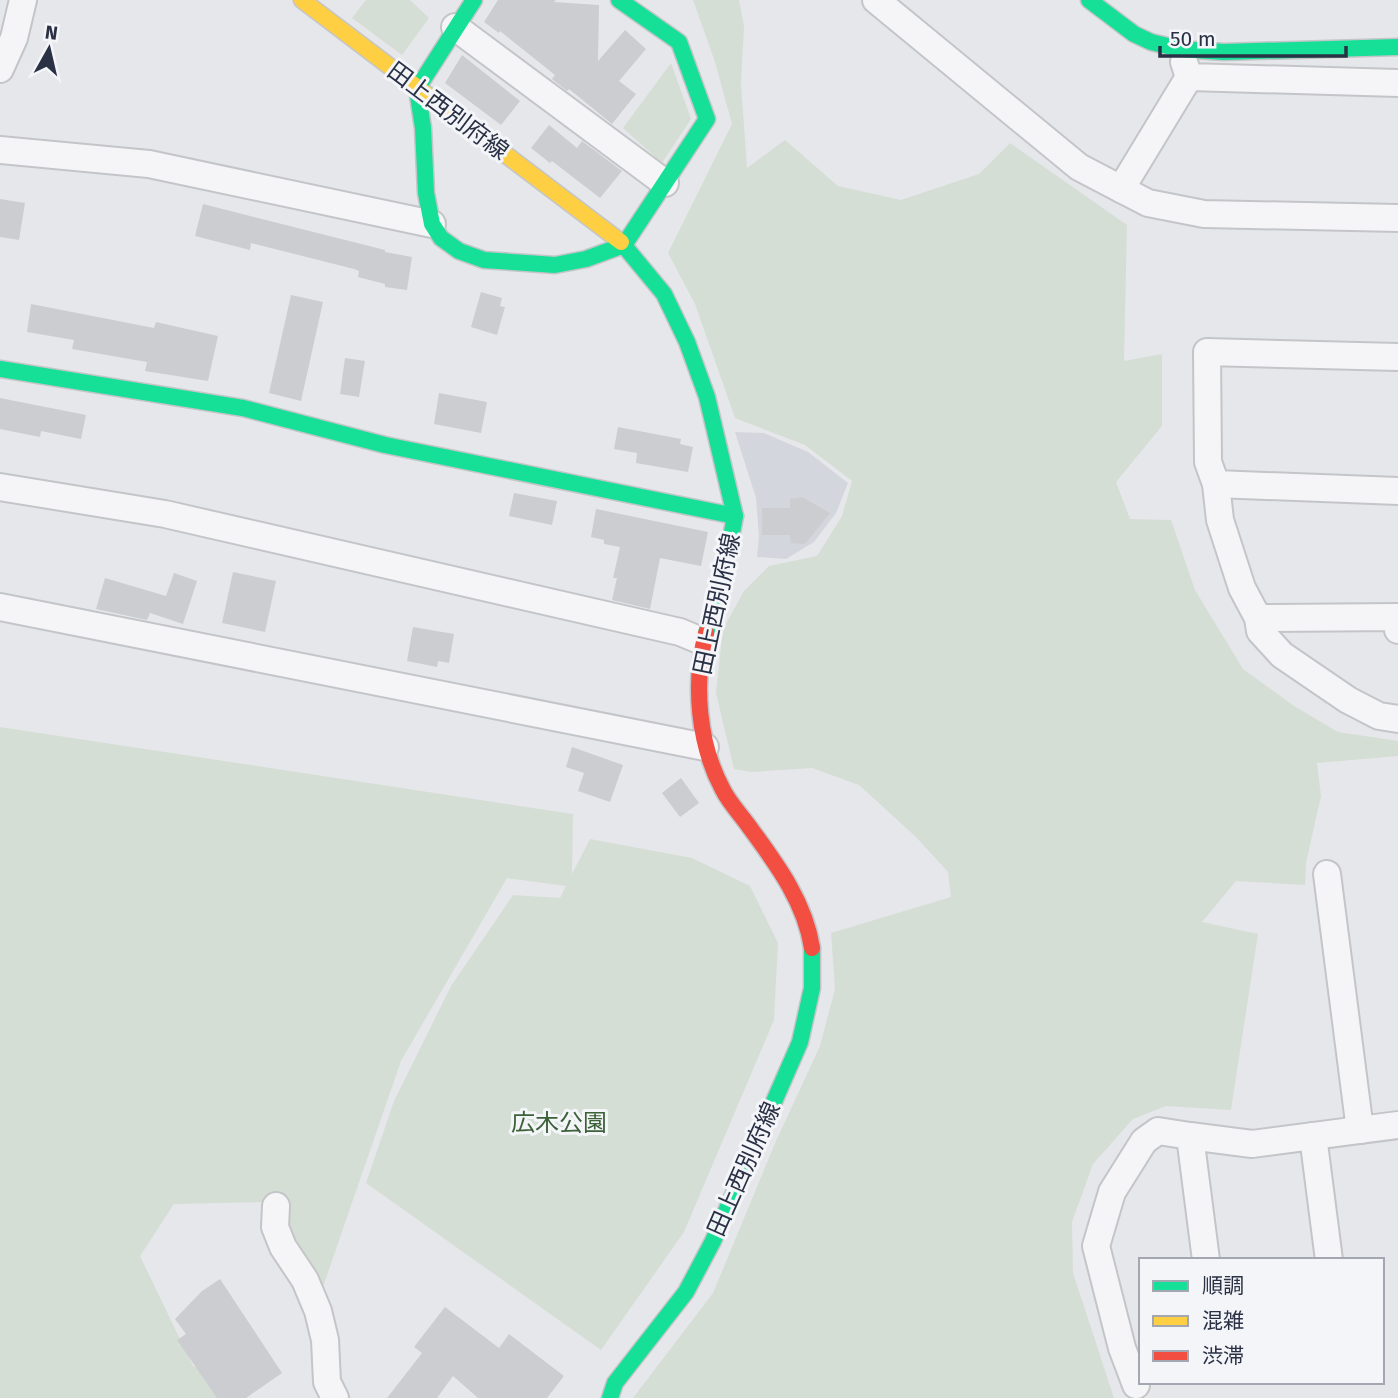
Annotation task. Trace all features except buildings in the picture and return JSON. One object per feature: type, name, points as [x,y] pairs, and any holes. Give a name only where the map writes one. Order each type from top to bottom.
[{"type":"street","points":[[0,69],[14,38],[23,0]]},
{"type":"street","name":"田上西別府線","points":[[302,0],[625,245],[664,294],[687,342],[707,397],[735,516],[727,559],[704,642],[699,698],[705,747],[723,791],[772,858],[799,902],[812,945],[812,988],[800,1042],[713,1241],[686,1292],[615,1383],[610,1398]]},
{"type":"street","points":[[474,0],[417,89],[424,128],[426,193],[432,224],[441,239],[459,251],[484,260],[555,265],[586,259],[625,245],[707,119],[679,42],[619,0]]},
{"type":"street","points":[[876,0],[1079,167],[1148,203],[1203,214],[1398,218]]},
{"type":"street","points":[[1089,0],[1116,23],[1134,33],[1151,42],[1180,49],[1226,51],[1398,47]]},
{"type":"street","points":[[455,27],[665,183]]},
{"type":"street","points":[[1121,190],[1189,77],[1180,49]]},
{"type":"street","points":[[1189,77],[1398,83]]},
{"type":"street","points":[[0,150],[149,164],[432,224]]},
{"type":"street","points":[[1398,357],[1207,352],[1208,463],[1216,484],[1220,520],[1242,588],[1258,618],[1260,631],[1282,655],[1348,700],[1379,716],[1398,719]]},
{"type":"street","points":[[0,369],[243,408],[385,445],[735,516]]},
{"type":"street","points":[[1216,484],[1398,491]]},
{"type":"street","points":[[0,486],[165,514],[680,632],[704,642]]},
{"type":"street","points":[[0,607],[705,747]]},
{"type":"street","points":[[1258,618],[1398,617],[1398,630]]},
{"type":"street","points":[[1326,874],[1360,1130]]},
{"type":"street","points":[[1136,1385],[1122,1348],[1096,1246],[1112,1192],[1144,1141],[1158,1131],[1252,1144],[1398,1125]]},
{"type":"street","points":[[1190,1136],[1206,1258]]},
{"type":"street","points":[[1313,1136],[1329,1258]]},
{"type":"street","points":[[276,1206],[275,1227],[283,1247],[305,1280],[318,1311],[325,1340],[327,1382],[335,1398]]},
{"type":"shaded area","points":[[735,432],[764,433],[808,452],[848,483],[836,513],[814,542],[786,559],[757,557],[759,536],[756,498]]},
{"type":"green space","points":[[366,0],[410,0],[429,18],[402,55],[352,18]]},
{"type":"green space","points":[[693,0],[739,0],[744,26],[741,83],[747,168],[785,140],[838,186],[901,200],[979,174],[1010,143],[1127,225],[1124,361],[1162,354],[1162,426],[1116,482],[1130,519],[1171,520],[1195,590],[1243,669],[1294,706],[1338,732],[1398,741],[1398,756],[1317,763],[1321,796],[1306,863],[1305,885],[1236,881],[1202,922],[1258,934],[1231,1110],[1166,1106],[1133,1119],[1093,1164],[1072,1222],[1073,1273],[1114,1398],[633,1398],[713,1293],[776,1141],[820,1046],[835,989],[831,933],[951,897],[948,872],[916,837],[859,785],[812,768],[751,772],[734,769],[716,693],[723,629],[744,591],[769,566],[817,556],[842,516],[852,481],[805,445],[735,418],[695,304],[668,253],[732,124],[715,62]]},
{"type":"green space","points":[[671,63],[691,119],[662,163],[623,128]]},
{"type":"green space","name":"広木公園","points":[[0,727],[573,814],[572,874],[590,839],[692,858],[750,886],[778,943],[774,1020],[684,1232],[601,1350],[366,1183],[394,1101],[451,986],[513,895],[560,898],[566,886],[507,878],[401,1061],[317,1304],[266,1202],[174,1204],[140,1256],[193,1366],[237,1384],[247,1398],[0,1398]]},
{"type":"traffic: fast","points":[[474,0],[417,89],[423,128],[426,193],[432,224],[441,238],[459,251],[484,260],[555,265],[586,259],[624,245],[707,119],[679,42],[619,0]]},
{"type":"traffic: fast","points":[[1089,0],[1134,34],[1151,42],[1180,49],[1224,52],[1398,47]]},
{"type":"traffic: fast","points":[[621,242],[664,294],[687,342],[707,397],[735,516],[727,559],[706,633]]},
{"type":"traffic: fast","points":[[0,369],[243,408],[385,445],[735,516]]},
{"type":"traffic: fast","points":[[610,1398],[615,1383],[686,1292],[713,1241],[800,1042],[812,988],[812,948]]},
{"type":"traffic: slow","points":[[302,0],[621,242]]},
{"type":"traffic: jam","points":[[706,633],[699,693],[708,753],[725,794],[788,883],[803,914],[812,948]]}]
